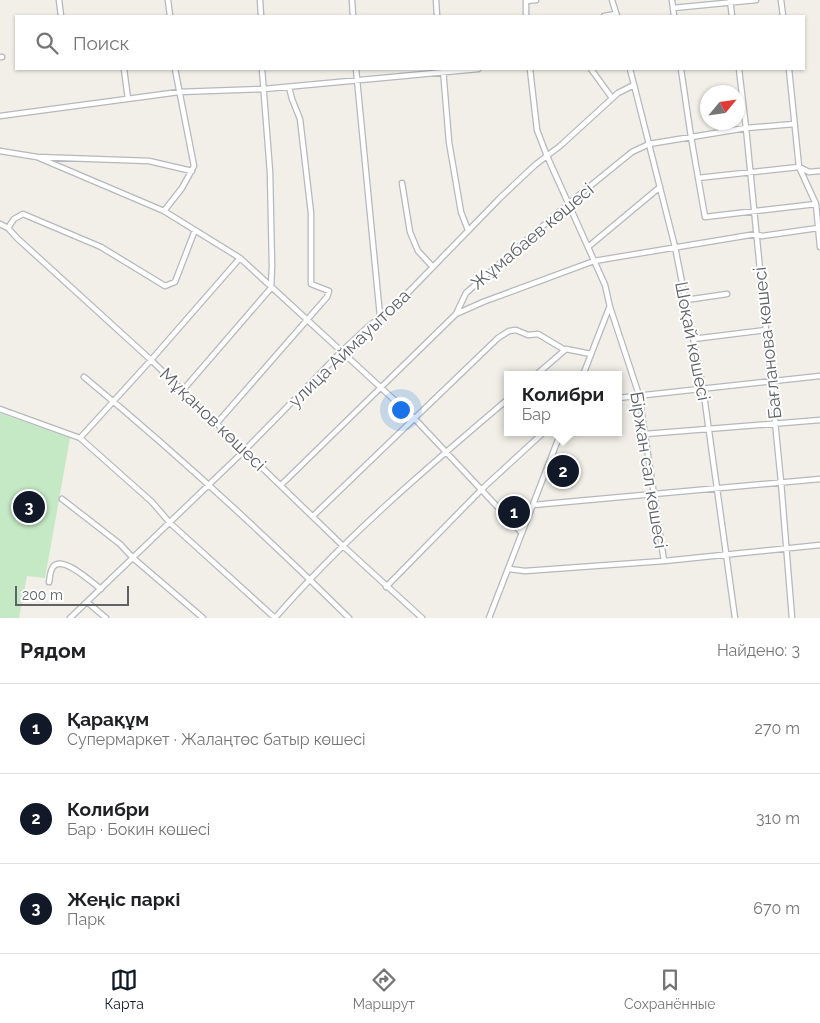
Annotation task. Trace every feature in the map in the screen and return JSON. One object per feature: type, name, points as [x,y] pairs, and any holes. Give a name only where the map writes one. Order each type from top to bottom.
[{"type":"street","points":[[59,0],[61,15]]},
{"type":"street","points":[[168,0],[170,15]]},
{"type":"street","points":[[260,0],[261,15]]},
{"type":"street","points":[[352,0],[353,15]]},
{"type":"street","points":[[436,0],[437,15]]},
{"type":"street","points":[[526,15],[526,0],[536,0]]},
{"type":"street","points":[[612,0],[616,15]]},
{"type":"street","points":[[672,0],[674,15]]},
{"type":"street","points":[[673,8],[756,0]]},
{"type":"street","points":[[781,0],[783,15]]},
{"type":"street","points":[[730,2],[732,15]]},
{"type":"street","points":[[124,70],[128,99]]},
{"type":"street","points":[[164,211],[194,166],[175,70]]},
{"type":"street","points":[[183,390],[271,288],[270,172],[262,70]]},
{"type":"street","points":[[356,70],[380,316]]},
{"type":"street","points":[[0,116],[179,92],[290,87],[443,70],[449,142],[461,212],[468,230]]},
{"type":"street","name":"Біржан сал көшесі","points":[[530,70],[537,130],[604,285],[640,396],[664,561]]},
{"type":"street","points":[[592,70],[612,98]]},
{"type":"street","name":"Шоқай көшесі","points":[[630,70],[675,247],[703,388],[728,555],[735,618]]},
{"type":"street","points":[[681,70],[705,217],[816,204]]},
{"type":"street","name":"Бағланова көшесі","points":[[739,70],[781,482],[792,618]]},
{"type":"street","points":[[788,70],[799,167],[816,204],[820,247]]},
{"type":"street","name":"улица Аймауытова","points":[[70,618],[209,486],[342,351],[380,316],[393,308],[507,191],[612,98],[634,84]]},
{"type":"street","points":[[217,423],[328,297],[329,291],[311,284],[311,213],[300,119],[292,99],[290,87]]},
{"type":"street","name":"Жұмабаев көшесі","points":[[281,485],[456,314],[466,293],[568,204],[632,152],[649,144],[746,128],[794,124]]},
{"type":"street","points":[[0,151],[37,157],[149,161],[192,171]]},
{"type":"street","points":[[37,157],[164,211],[240,258],[415,419],[522,533]]},
{"type":"street","points":[[698,178],[799,167],[809,172],[820,171]]},
{"type":"street","points":[[402,183],[410,232],[418,251],[432,266]]},
{"type":"street","points":[[588,247],[660,187]]},
{"type":"street","points":[[8,228],[14,219],[23,214],[101,247],[165,286],[175,282],[195,230]]},
{"type":"street","name":"Мұқанов көшесі","points":[[0,224],[8,228],[151,360],[386,587],[422,618]]},
{"type":"street","points":[[456,314],[483,302],[594,261],[756,234],[762,236],[818,228]]},
{"type":"street","points":[[80,438],[240,258]]},
{"type":"street","points":[[686,300],[727,294]]},
{"type":"street","points":[[586,371],[610,307]]},
{"type":"street","points":[[313,516],[498,338],[509,331],[516,330],[528,335],[538,334],[565,350],[592,354]]},
{"type":"street","points":[[693,339],[766,330]]},
{"type":"street","points":[[541,371],[565,350]]},
{"type":"street","points":[[622,398],[820,376]]},
{"type":"street","points":[[84,377],[114,401],[209,486],[349,618]]},
{"type":"street","points":[[0,409],[80,438],[152,502],[170,523],[275,618],[309,579],[343,546],[447,451],[504,402]]},
{"type":"street","points":[[645,434],[820,420]]},
{"type":"street","points":[[386,587],[482,489],[540,436]]},
{"type":"street","points":[[489,618],[559,436]]},
{"type":"street","points":[[533,505],[820,479]]},
{"type":"street","points":[[62,499],[120,544],[133,558],[203,618]]},
{"type":"street","points":[[509,569],[525,571],[664,561],[820,545]]},
{"type":"street","points":[[49,582],[53,567],[57,563],[62,563],[72,567],[101,589]]},
{"type":"street","points":[[86,602],[106,618]]},
{"type":"green space","points":[[0,413],[70,438],[45,578],[27,576],[19,618],[0,618]]},
{"type":"place","name":"Колибри","points":[[563,471]]},
{"type":"place","name":"Жеңіс паркі","points":[[29,507]]},
{"type":"place","name":"Қарақұм","points":[[514,512]]}]
